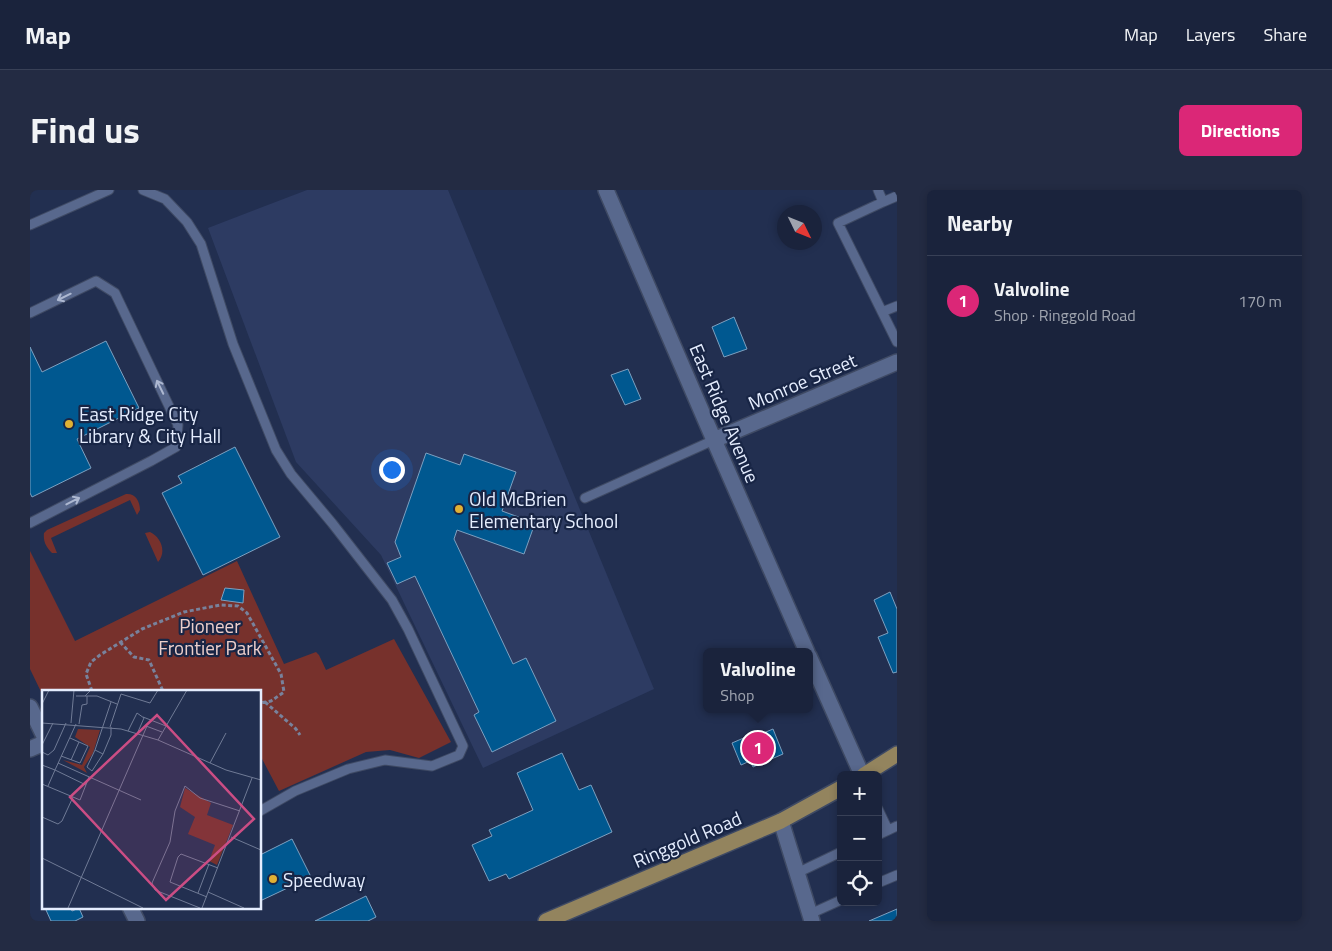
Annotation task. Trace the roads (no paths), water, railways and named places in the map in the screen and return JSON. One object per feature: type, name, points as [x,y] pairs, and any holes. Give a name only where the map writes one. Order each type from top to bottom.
[{"type":"main road","points":[[869,771],[897,754]]},
{"type":"main road","name":"Ringgold Road","points":[[546,921],[781,821],[837,790]]},
{"type":"street","name":"East Ridge Avenue","points":[[606,190],[806,648]]},
{"type":"street","name":"Monroe Street","points":[[714,440],[897,362]]},
{"type":"street","points":[[813,665],[861,771]]},
{"type":"street","points":[[30,707],[42,732]]},
{"type":"street","points":[[30,749],[42,743]]},
{"type":"street","points":[[781,821],[811,918]]},
{"type":"street","points":[[130,908],[137,921]]},
{"type":"lane","points":[[30,225],[109,190]]},
{"type":"lane","points":[[143,190],[165,199],[187,222],[201,244],[233,344],[276,450],[291,474],[392,600],[408,629],[463,746],[459,755],[432,766],[385,760],[348,769],[295,791],[261,810]]},
{"type":"lane","points":[[878,190],[884,202]]},
{"type":"lane","points":[[897,196],[838,223],[897,342]]},
{"type":"lane","points":[[30,313],[96,281],[115,293],[178,424],[176,447],[30,523]]},
{"type":"lane","points":[[882,312],[897,306]]},
{"type":"lane","name":"Monroe Street","points":[[585,498],[714,440]]},
{"type":"lane","points":[[882,814],[893,828]]},
{"type":"lane","points":[[797,873],[837,854]]},
{"type":"lane","points":[[882,881],[897,874]]},
{"type":"lane","points":[[811,918],[837,902]]},
{"type":"place","name":"East Ridge City Library & City Hall","points":[[69,424]]},
{"type":"place","name":"Old McBrien Elementary School","points":[[459,509]]},
{"type":"place","name":"Valvoline","points":[[758,748]]},
{"type":"place","name":"Speedway","points":[[273,879]]},
{"type":"park label","name":"Pioneer Frontier Park","points":[[210,636]]}]
